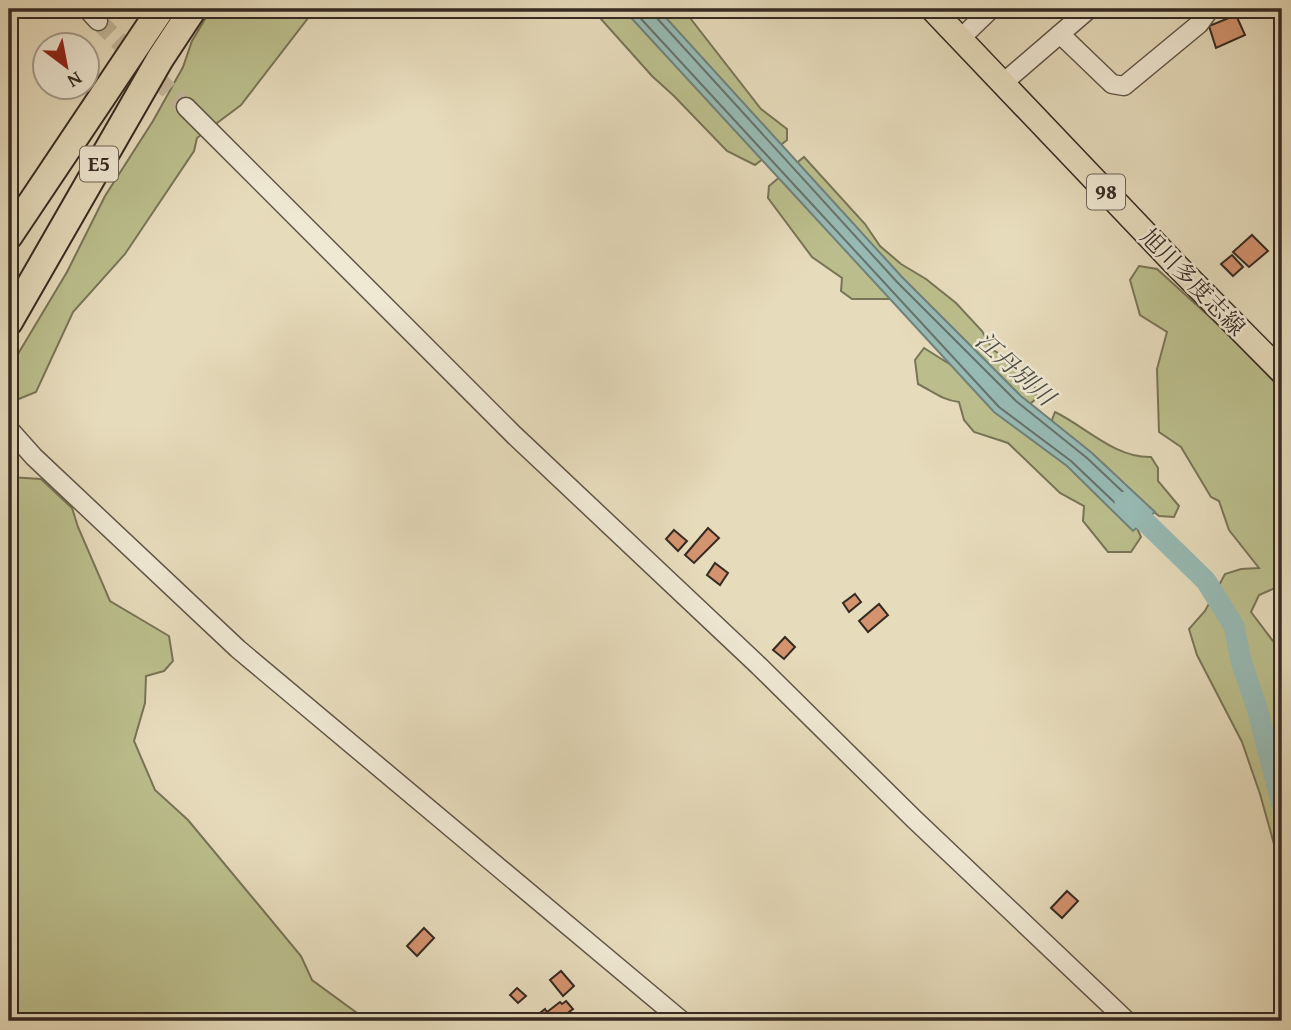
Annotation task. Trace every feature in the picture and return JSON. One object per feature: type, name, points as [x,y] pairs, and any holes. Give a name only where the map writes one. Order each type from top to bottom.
[{"type":"highway","name":"E5","points":[[9,236],[161,9]]},
{"type":"highway","name":"E5","points":[[9,322],[160,59],[193,9]]},
{"type":"main road","name":"旭川多度志線","points":[[932,9],[1182,272],[1282,372]]},
{"type":"street","points":[[961,38],[991,9]]},
{"type":"street","points":[[1003,83],[1089,9]]},
{"type":"street","points":[[1060,34],[1112,84],[1124,86],[1199,24],[1207,9]]},
{"type":"street","points":[[186,107],[514,435],[1126,1021]]},
{"type":"street","points":[[9,429],[43,466],[238,649],[682,1021]]},
{"type":"green space","points":[[211,9],[315,9],[241,105],[197,138],[194,151],[125,254],[73,312],[36,392],[9,403],[9,369],[67,272],[105,196],[153,121],[183,67],[192,41]]},
{"type":"green space","points":[[592,9],[683,9],[761,109],[787,129],[787,140],[755,165],[727,151],[652,76]]},
{"type":"green space","points":[[804,157],[865,224],[880,246],[956,303],[982,331],[993,350],[1009,359],[1017,370],[1034,382],[1037,398],[1025,408],[907,299],[852,299],[841,291],[842,278],[812,257],[768,198],[769,186]]},
{"type":"green space","points":[[1139,266],[1157,269],[1223,329],[1282,390],[1282,471],[1275,474],[1282,499],[1282,585],[1259,595],[1251,612],[1282,653],[1282,855],[1274,844],[1242,742],[1197,655],[1189,629],[1205,611],[1225,574],[1241,569],[1259,568],[1229,530],[1219,501],[1211,497],[1181,447],[1159,432],[1157,369],[1167,332],[1140,315],[1130,280]]},
{"type":"green space","points":[[924,348],[959,370],[1133,519],[1141,537],[1131,552],[1108,552],[1083,521],[1084,506],[1060,493],[1008,443],[974,432],[964,420],[959,402],[943,398],[918,384],[915,360]]},
{"type":"green space","points":[[1055,412],[1113,447],[1138,456],[1151,457],[1158,468],[1158,481],[1179,506],[1174,517],[1159,516],[1050,425]]},
{"type":"green space","points":[[9,477],[41,479],[72,508],[110,601],[169,636],[173,661],[164,671],[146,676],[145,703],[134,741],[155,790],[188,820],[301,956],[312,980],[368,1021],[9,1021]]},
{"type":"water","points":[[623,9],[658,9],[902,277],[1021,396],[1092,453],[1155,512],[1133,531],[1067,466],[994,412]]},
{"type":"building","points":[[1236,15],[1245,35],[1216,48],[1209,26]]},
{"type":"building","points":[[1252,235],[1268,251],[1249,267],[1233,252]]},
{"type":"building","points":[[1232,255],[1243,267],[1233,276],[1221,264]]},
{"type":"building","points":[[708,528],[719,538],[694,563],[685,555]]},
{"type":"building","points":[[674,530],[687,541],[678,551],[666,539]]},
{"type":"building","points":[[715,563],[728,573],[720,585],[707,575]]},
{"type":"building","points":[[855,594],[861,602],[849,612],[843,603]]},
{"type":"building","points":[[879,604],[888,615],[868,632],[859,621]]},
{"type":"building","points":[[785,637],[795,647],[784,659],[773,650]]},
{"type":"building","points":[[1067,891],[1078,901],[1062,918],[1051,908]]},
{"type":"building","points":[[424,928],[434,938],[417,956],[407,946]]},
{"type":"building","points":[[561,971],[574,986],[563,996],[550,980]]},
{"type":"building","points":[[517,988],[526,996],[518,1003],[510,995]]},
{"type":"building","points":[[566,1001],[573,1009],[557,1021],[531,1020],[545,1009],[547,1012],[560,1002],[562,1004]]},
{"type":"waterway","name":"江丹別川","points":[[1125,502],[1206,581],[1234,626],[1241,661],[1257,708],[1282,805]]},
{"type":"tunnel","points":[[98,21],[186,107]]}]
